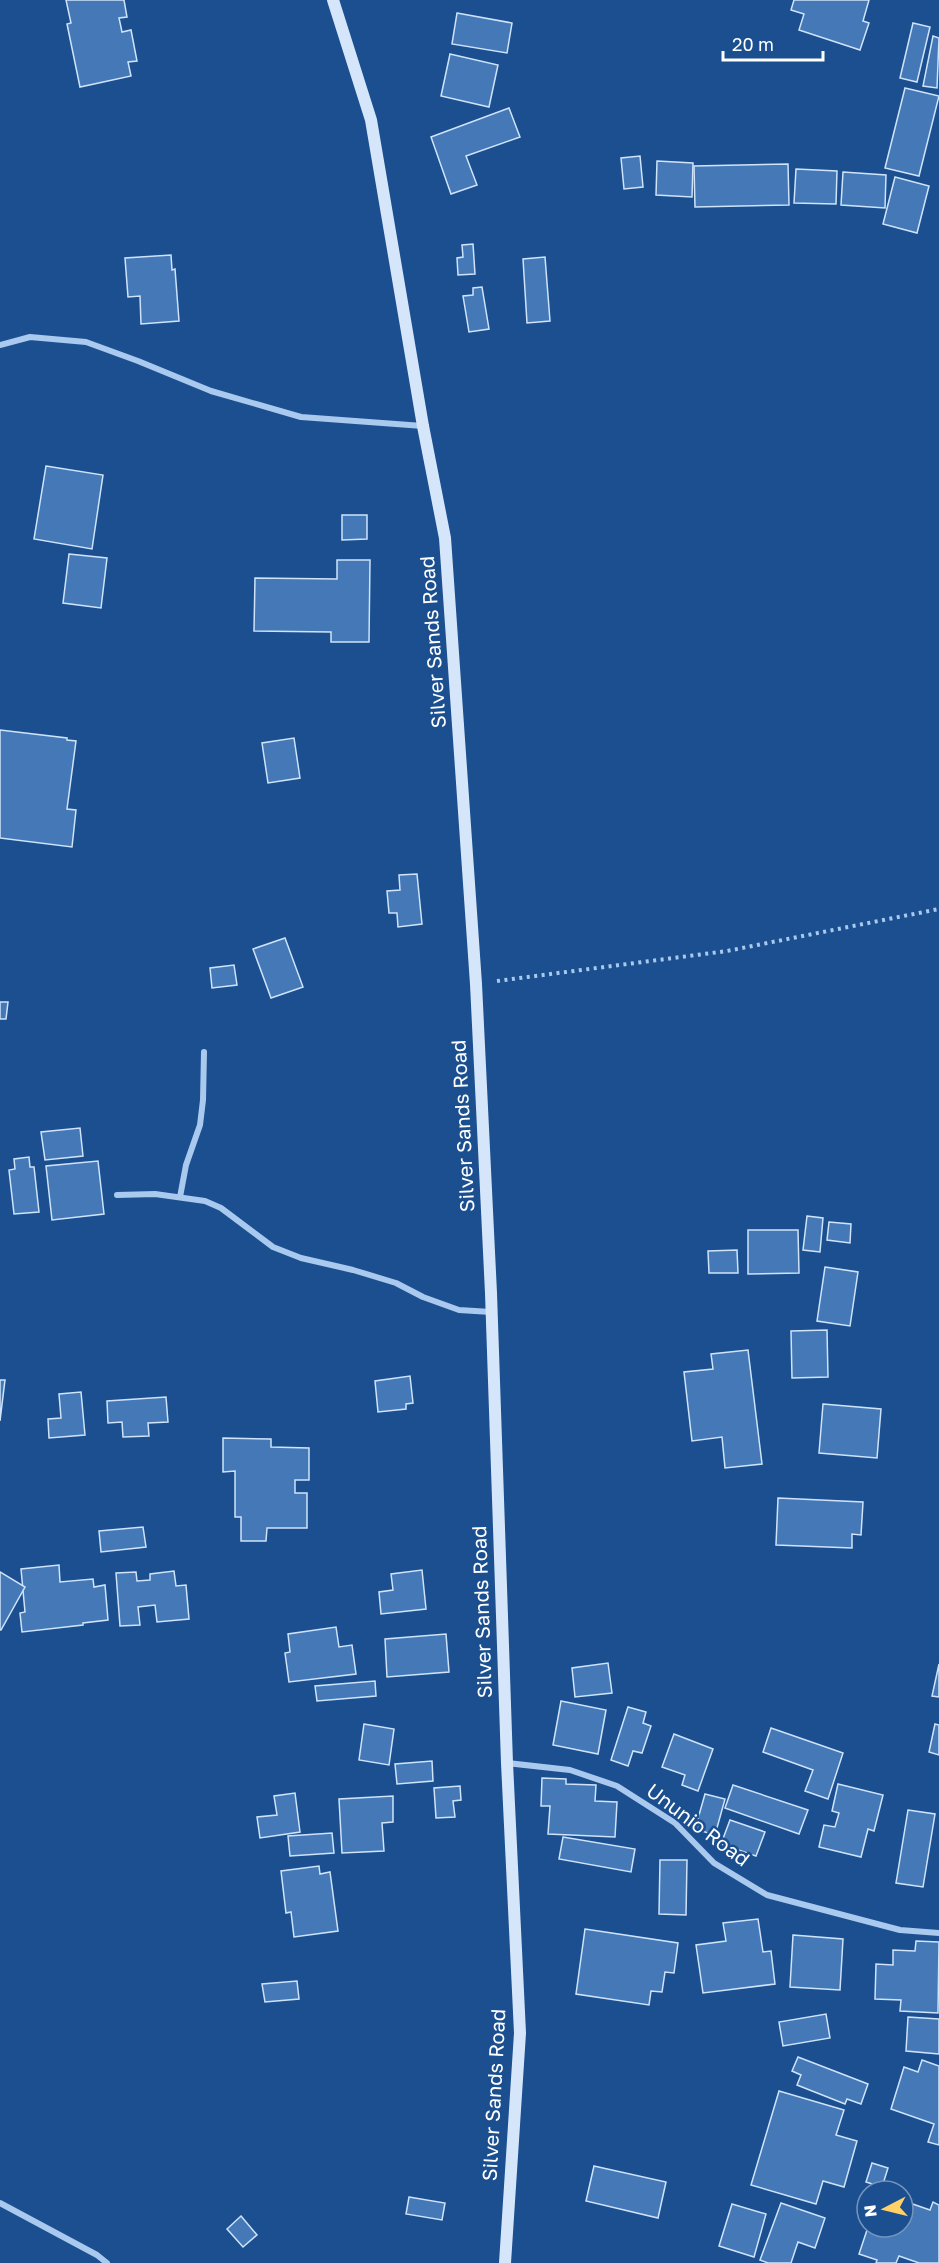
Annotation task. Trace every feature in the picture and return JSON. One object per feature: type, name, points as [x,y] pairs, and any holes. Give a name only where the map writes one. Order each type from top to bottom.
[{"type":"street","name":"Silver Sands Road","points":[[333,0],[371,120],[423,426],[445,538],[476,984],[520,2033],[505,2263]]},
{"type":"street","points":[[0,345],[30,337],[86,342],[211,391],[301,417],[423,426]]},
{"type":"street","points":[[180,1197],[186,1165],[200,1125],[204,1052]]},
{"type":"street","points":[[117,1195],[155,1194],[205,1202],[221,1208],[273,1247],[301,1258],[354,1270],[396,1283],[423,1297],[459,1310],[491,1312]]},
{"type":"street","name":"Ununio Road","points":[[507,1763],[570,1770],[617,1786],[675,1823],[714,1863],[767,1895],[900,1930],[939,1933]]},
{"type":"street","points":[[0,2203],[97,2255],[106,2263]]},
{"type":"path","points":[[476,984],[727,951],[939,909]]},
{"type":"building","points":[[66,0],[124,0],[127,17],[119,18],[122,32],[131,30],[137,61],[128,62],[131,76],[80,87],[67,24],[71,23]]},
{"type":"building","points":[[794,0],[869,0],[863,21],[869,23],[860,50],[799,30],[804,14],[791,10]]},
{"type":"building","points":[[457,13],[512,23],[507,53],[452,44]]},
{"type":"building","points":[[913,23],[930,27],[917,82],[900,78]]},
{"type":"building","points":[[933,36],[939,38],[937,88],[923,86]]},
{"type":"building","points":[[450,54],[498,65],[489,107],[441,96]]},
{"type":"building","points":[[905,88],[939,96],[919,176],[885,168]]},
{"type":"building","points":[[509,108],[520,137],[466,156],[477,185],[451,194],[431,137]]},
{"type":"building","points":[[640,156],[643,187],[624,189],[621,158]]},
{"type":"building","points":[[657,161],[693,163],[692,197],[656,195]]},
{"type":"building","points":[[788,164],[789,205],[695,207],[694,166]]},
{"type":"building","points":[[796,169],[837,171],[836,204],[794,203]]},
{"type":"building","points":[[843,172],[886,175],[885,208],[841,205]]},
{"type":"building","points":[[895,177],[929,186],[917,233],[883,224]]},
{"type":"building","points":[[473,244],[475,274],[458,275],[457,258],[463,257],[462,245]]},
{"type":"building","points":[[171,255],[172,270],[175,269],[179,321],[141,324],[140,296],[128,297],[125,258]]},
{"type":"building","points":[[545,257],[550,321],[527,323],[523,259]]},
{"type":"building","points":[[482,287],[489,329],[469,332],[463,296],[473,295],[473,288]]},
{"type":"building","points":[[46,466],[103,475],[92,549],[34,539]]},
{"type":"building","points":[[342,515],[367,515],[367,539],[342,540]]},
{"type":"building","points":[[69,554],[107,558],[101,608],[63,603]]},
{"type":"building","points":[[337,560],[370,560],[369,642],[331,642],[331,632],[254,631],[255,578],[337,579]]},
{"type":"building","points":[[0,730],[76,741],[67,809],[76,810],[72,847],[0,838]]},
{"type":"building","points":[[294,738],[300,778],[268,783],[262,743]]},
{"type":"building","points":[[417,874],[422,924],[398,927],[397,913],[389,913],[387,891],[400,890],[399,875]]},
{"type":"building","points":[[285,938],[303,987],[271,998],[253,949]]},
{"type":"building","points":[[234,965],[237,985],[212,988],[210,968]]},
{"type":"building","points":[[0,1002],[8,1002],[6,1019],[0,1019]]},
{"type":"building","points":[[80,1128],[83,1156],[45,1160],[41,1132]]},
{"type":"building","points":[[29,1157],[30,1167],[34,1167],[39,1212],[14,1214],[9,1170],[15,1169],[14,1159]]},
{"type":"building","points":[[98,1161],[104,1214],[52,1220],[46,1166]]},
{"type":"building","points":[[807,1216],[823,1218],[820,1252],[803,1250]]},
{"type":"building","points":[[829,1222],[851,1224],[850,1243],[827,1240]]},
{"type":"building","points":[[748,1230],[798,1230],[799,1273],[748,1274]]},
{"type":"building","points":[[737,1250],[738,1273],[709,1273],[708,1251]]},
{"type":"building","points":[[825,1267],[858,1272],[850,1326],[817,1321]]},
{"type":"building","points":[[827,1330],[828,1377],[792,1378],[791,1331]]},
{"type":"building","points":[[748,1350],[762,1464],[725,1468],[722,1437],[692,1441],[684,1372],[713,1369],[711,1354]]},
{"type":"building","points":[[410,1376],[413,1403],[406,1404],[406,1409],[378,1412],[375,1381]]},
{"type":"building","points":[[0,1380],[5,1380],[0,1421]]},
{"type":"building","points":[[81,1392],[85,1435],[49,1438],[48,1419],[61,1418],[59,1394]]},
{"type":"building","points":[[166,1397],[168,1422],[148,1423],[149,1436],[123,1437],[122,1422],[108,1423],[107,1401]]},
{"type":"building","points":[[823,1404],[881,1409],[877,1458],[819,1453]]},
{"type":"building","points":[[223,1438],[271,1439],[271,1447],[309,1448],[309,1480],[295,1480],[295,1493],[307,1493],[307,1528],[267,1528],[266,1541],[241,1541],[241,1517],[235,1517],[235,1471],[223,1472]]},
{"type":"building","points":[[778,1498],[863,1502],[861,1535],[852,1534],[852,1548],[776,1545]]},
{"type":"building","points":[[143,1527],[146,1547],[101,1552],[99,1531]]},
{"type":"building","points":[[59,1565],[60,1582],[93,1579],[94,1587],[105,1585],[108,1620],[22,1632],[20,1613],[25,1612],[21,1569]]},
{"type":"building","points":[[422,1570],[426,1609],[381,1614],[379,1592],[393,1590],[391,1574]]},
{"type":"building","points":[[174,1571],[176,1586],[186,1585],[189,1619],[157,1622],[155,1605],[138,1607],[140,1625],[120,1626],[116,1573],[136,1572],[137,1581],[150,1580],[150,1574]]},
{"type":"building","points":[[0,1572],[25,1587],[1,1630],[0,1630]]},
{"type":"building","points":[[336,1627],[339,1647],[352,1645],[356,1674],[289,1682],[285,1653],[290,1652],[288,1634]]},
{"type":"building","points":[[446,1634],[449,1672],[387,1677],[385,1639]]},
{"type":"building","points":[[608,1663],[612,1693],[575,1697],[572,1668]]},
{"type":"building","points":[[939,1664],[939,1697],[932,1696]]},
{"type":"building","points":[[375,1681],[376,1696],[317,1701],[315,1686]]},
{"type":"building","points":[[561,1701],[606,1710],[598,1754],[553,1745]]},
{"type":"building","points":[[628,1707],[646,1712],[643,1723],[651,1726],[642,1753],[633,1751],[628,1766],[611,1760]]},
{"type":"building","points":[[364,1724],[394,1729],[389,1765],[359,1760]]},
{"type":"building","points":[[935,1724],[939,1725],[939,1755],[929,1752]]},
{"type":"building","points":[[771,1728],[843,1753],[828,1799],[805,1791],[813,1770],[763,1752]]},
{"type":"building","points":[[674,1734],[713,1749],[698,1791],[682,1785],[685,1775],[662,1767]]},
{"type":"building","points":[[432,1761],[433,1781],[397,1784],[395,1764]]},
{"type":"building","points":[[542,1778],[566,1779],[566,1784],[596,1785],[595,1801],[617,1802],[615,1837],[548,1834],[550,1806],[541,1806]]},
{"type":"building","points":[[838,1784],[883,1795],[874,1831],[868,1829],[861,1857],[819,1847],[824,1825],[835,1827],[839,1813],[832,1811]]},
{"type":"building","points":[[733,1785],[808,1810],[799,1834],[725,1808]]},
{"type":"building","points":[[460,1786],[461,1800],[453,1801],[455,1817],[436,1818],[434,1788]]},
{"type":"building","points":[[295,1793],[300,1832],[260,1838],[257,1817],[277,1815],[274,1796]]},
{"type":"building","points":[[705,1794],[725,1799],[715,1835],[695,1829]]},
{"type":"building","points":[[393,1796],[393,1822],[382,1823],[384,1851],[342,1853],[339,1799]]},
{"type":"building","points":[[908,1810],[935,1814],[923,1887],[896,1883]]},
{"type":"building","points":[[730,1820],[765,1832],[756,1856],[721,1844]]},
{"type":"building","points":[[332,1833],[334,1853],[290,1856],[288,1836]]},
{"type":"building","points":[[563,1837],[635,1849],[631,1872],[559,1859]]},
{"type":"building","points":[[660,1860],[687,1860],[686,1915],[659,1914]]},
{"type":"building","points":[[319,1866],[320,1874],[330,1872],[338,1931],[294,1937],[291,1912],[286,1913],[281,1871]]},
{"type":"building","points":[[758,1919],[763,1952],[771,1951],[775,1984],[703,1993],[696,1945],[726,1941],[723,1923]]},
{"type":"building","points":[[585,1929],[678,1943],[674,1973],[665,1972],[662,1992],[651,1991],[649,2005],[576,1994]]},
{"type":"building","points":[[793,1935],[843,1939],[840,1990],[790,1987]]},
{"type":"building","points":[[916,1941],[939,1942],[938,2013],[900,2011],[901,2000],[875,1999],[876,1964],[893,1965],[893,1950],[915,1951]]},
{"type":"building","points":[[297,1981],[299,1999],[265,2002],[262,1984]]},
{"type":"building","points":[[826,2014],[830,2038],[783,2046],[779,2022]]},
{"type":"building","points":[[908,2017],[939,2019],[939,2054],[906,2051]]},
{"type":"building","points":[[798,2057],[868,2084],[861,2104],[847,2099],[845,2104],[797,2085],[801,2075],[792,2071]]},
{"type":"building","points":[[922,2060],[939,2066],[939,2145],[928,2142],[934,2124],[891,2109],[904,2067],[918,2072]]},
{"type":"building","points":[[779,2091],[844,2110],[836,2135],[857,2141],[844,2187],[823,2181],[816,2204],[751,2185]]},
{"type":"building","points":[[872,2163],[888,2168],[885,2179],[867,2179]]},
{"type":"building","points":[[594,2166],[666,2182],[658,2218],[586,2201]]},
{"type":"building","points":[[409,2197],[445,2203],[442,2220],[406,2214]]},
{"type":"building","points":[[933,2202],[939,2205],[939,2263],[919,2263],[899,2256],[896,2263],[876,2263],[877,2260],[859,2254],[864,2239],[915,2239],[915,2205],[930,2210]]},
{"type":"building","points":[[781,2203],[825,2218],[815,2248],[798,2242],[791,2263],[768,2263],[760,2260]]},
{"type":"building","points":[[732,2204],[766,2214],[754,2257],[719,2246]]},
{"type":"building","points":[[241,2216],[257,2235],[243,2247],[227,2229]]}]
